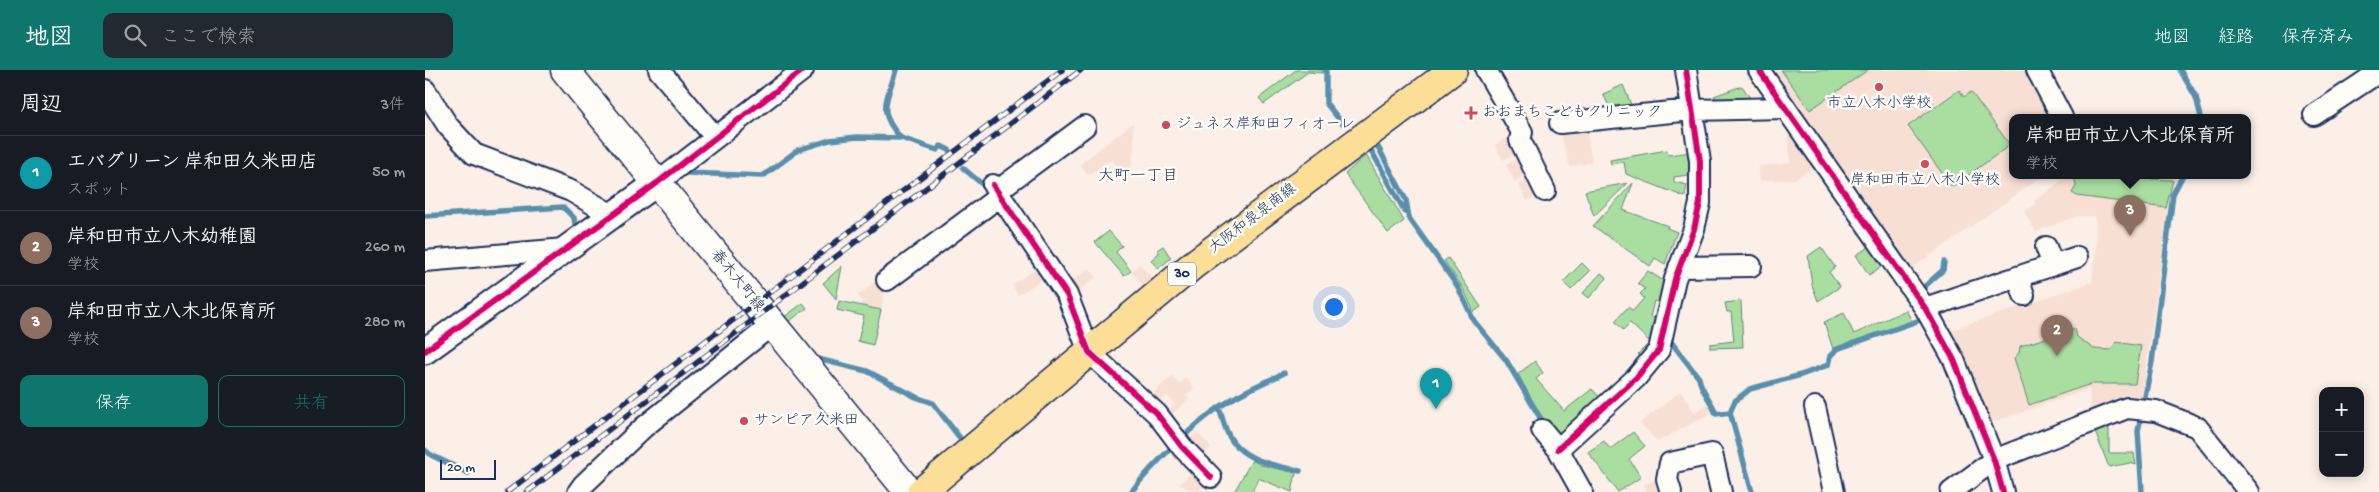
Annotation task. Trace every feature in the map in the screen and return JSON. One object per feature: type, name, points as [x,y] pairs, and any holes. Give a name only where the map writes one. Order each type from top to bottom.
[{"type":"main road","name":"春木大町線","points":[[565,70],[909,492]]},
{"type":"main road","name":"大阪和泉泉南線","points":[[921,492],[1193,265],[1453,70]]},
{"type":"street","points":[[425,351],[657,183],[803,70]]},
{"type":"street","points":[[1486,70],[1522,132],[1519,140],[1545,191]]},
{"type":"street","points":[[1558,449],[1636,378],[1659,350],[1679,267],[1694,229],[1700,203],[1700,161],[1686,70]]},
{"type":"street","points":[[1759,70],[1925,308],[1954,360],[1994,460],[2003,492]]},
{"type":"street","points":[[2037,70],[2061,114]]},
{"type":"street","points":[[661,71],[715,137]]},
{"type":"street","points":[[2314,115],[2379,72]]},
{"type":"street","points":[[425,90],[448,126],[474,154],[571,191],[612,215]]},
{"type":"street","points":[[1560,123],[1692,110],[1785,108]]},
{"type":"street","points":[[887,280],[907,257],[1085,126]]},
{"type":"street","points":[[997,191],[1067,295],[1089,352],[1163,408],[1182,447],[1208,467]]},
{"type":"street","points":[[425,261],[565,249]]},
{"type":"street","points":[[1925,308],[2021,286],[2050,256],[2077,257]]},
{"type":"street","points":[[1679,267],[1751,266]]},
{"type":"street","points":[[579,492],[583,485],[644,427],[773,324]]},
{"type":"street","points":[[1815,407],[1834,492]]},
{"type":"street","points":[[1951,492],[1994,460],[2127,408],[2145,409],[2197,427],[2249,492]]},
{"type":"street","points":[[1543,430],[1558,449],[1582,492]]},
{"type":"street","points":[[1671,492],[1667,478],[1670,463],[1712,454],[1721,492]]},
{"type":"shaded area","name":"岸和田市立八木小学校","points":[[1770,70],[2029,70],[2049,114],[2009,114],[2009,179],[2038,179],[1911,269],[1851,180],[1829,154]]},
{"type":"shaded area","points":[[1787,122],[1818,165],[1795,179],[1760,181],[1759,166],[1790,163]]},
{"type":"shaded area","points":[[1133,123],[1134,148],[1129,181],[1112,159],[1088,175],[1080,164]]},
{"type":"shaded area","points":[[1585,125],[1592,162],[1570,167],[1559,127]]},
{"type":"shaded area","points":[[1509,136],[1518,152],[1503,160],[1495,145]]},
{"type":"shaded area","points":[[1519,158],[1528,173],[1515,181],[1506,165]]},
{"type":"shaded area","points":[[1530,178],[1539,194],[1527,201],[1519,185]]},
{"type":"shaded area","points":[[2064,179],[2176,179],[2171,191],[2141,402],[2091,417],[2089,389],[1988,424],[1963,350],[1951,330],[2092,282],[2096,249],[2095,216],[2077,216],[2036,232],[2024,212],[2035,205],[2035,200]]},
{"type":"shaded area","points":[[1140,264],[1153,280],[1144,287],[1131,271]]},
{"type":"shaded area","points":[[1089,268],[1096,277],[1072,296],[1066,286]]},
{"type":"shaded area","points":[[1036,269],[1043,279],[1018,295],[1012,285]]},
{"type":"shaded area","points":[[880,278],[885,289],[881,310],[861,306],[862,300],[858,295]]},
{"type":"shaded area","points":[[1172,376],[1179,384],[1186,378],[1194,388],[1186,395],[1189,399],[1167,418],[1168,411],[1175,404],[1167,395],[1160,401],[1152,401],[1148,398]]},
{"type":"shaded area","points":[[1681,391],[1694,412],[1708,404],[1713,412],[1657,442],[1640,423]]},
{"type":"shaded area","points":[[1197,432],[1211,447],[1204,453],[1195,452],[1187,442]]},
{"type":"shaded area","points":[[1192,471],[1206,484],[1198,492],[1193,492],[1180,484]]},
{"type":"shaded area","points":[[1660,479],[1664,492],[1646,492],[1644,484]]},
{"type":"green space","points":[[1296,70],[1323,70],[1323,73],[1308,72],[1264,104],[1259,98]]},
{"type":"green space","points":[[1781,70],[1868,70],[1810,110]]},
{"type":"green space","points":[[1623,85],[1634,112],[1613,114],[1603,94]]},
{"type":"green space","points":[[1742,86],[1754,104],[1717,104],[1714,96]]},
{"type":"green space","points":[[1959,90],[1964,97],[1971,92],[2009,146],[1952,187],[1908,126]]},
{"type":"green space","points":[[1667,150],[1668,155],[1692,152],[1695,174],[1674,177],[1674,182],[1687,185],[1685,197],[1626,174],[1624,162],[1611,164],[1610,160]]},
{"type":"green space","points":[[1366,155],[1404,221],[1388,233],[1345,174]]},
{"type":"green space","points":[[2075,179],[2173,180],[2166,208],[2077,196],[2072,193],[2076,186]]},
{"type":"green space","points":[[1628,183],[1594,216],[1585,191]]},
{"type":"green space","points":[[1633,183],[1623,210],[1668,226],[1667,228],[1677,232],[1665,264],[1655,258],[1650,266],[1593,226]]},
{"type":"green space","points":[[1109,231],[1122,246],[1116,252],[1131,271],[1124,276],[1095,242]]},
{"type":"green space","points":[[1872,245],[1885,264],[1869,275],[1856,255]]},
{"type":"green space","points":[[1163,246],[1171,258],[1158,269],[1151,260],[1159,253],[1157,250]]},
{"type":"green space","points":[[1821,247],[1835,267],[1829,272],[1840,287],[1818,301],[1812,285],[1808,256]]},
{"type":"green space","points":[[1448,258],[1481,307],[1474,312],[1463,288],[1444,261]]},
{"type":"green space","points":[[1582,263],[1590,271],[1571,290],[1563,282]]},
{"type":"green space","points":[[842,266],[836,299],[823,283]]},
{"type":"green space","points":[[1648,271],[1667,283],[1663,303],[1654,301],[1650,317],[1659,319],[1654,346],[1644,359],[1638,354],[1650,342],[1630,323],[1623,330],[1615,321],[1628,307],[1633,311],[1644,298],[1640,294],[1645,289],[1638,283]]},
{"type":"green space","points":[[1601,273],[1607,278],[1589,298],[1583,293]]},
{"type":"green space","points":[[839,301],[881,310],[873,345],[858,341],[864,316],[837,310]]},
{"type":"green space","points":[[1741,301],[1743,347],[1710,348],[1710,344],[1734,341],[1731,312],[1727,312],[1725,303]]},
{"type":"green space","points":[[803,303],[807,308],[787,323],[783,318]]},
{"type":"green space","points":[[1906,310],[1912,321],[1833,349],[1824,322],[1844,313],[1854,334]]},
{"type":"green space","points":[[2075,329],[2077,337],[2094,349],[2111,350],[2116,342],[2141,346],[2135,384],[2091,384],[2029,405],[2014,358],[2019,353],[2020,346]]},
{"type":"green space","points":[[1535,361],[1543,373],[1536,379],[1564,411],[1592,389],[1603,401],[1559,437],[1542,418],[1518,374]]},
{"type":"green space","points":[[2109,427],[2109,453],[2134,453],[2136,465],[2130,463],[2109,467],[2095,432]]},
{"type":"green space","points":[[1633,432],[1645,446],[1629,459],[1641,477],[1618,492],[1588,452],[1604,441],[1610,449]]},
{"type":"green space","points":[[1252,460],[1261,465],[1296,473],[1292,492],[1258,478],[1252,492],[1234,492]]},
{"type":"waterway","points":[[896,70],[887,98],[886,113],[893,129],[901,138]]},
{"type":"waterway","points":[[1326,70],[1326,103],[1342,123]]},
{"type":"waterway","points":[[2180,70],[2196,97],[2200,114]]},
{"type":"waterway","points":[[687,173],[763,176],[798,150],[830,140],[857,137],[901,138],[937,150],[941,146],[949,150]]},
{"type":"waterway","points":[[1377,145],[1406,200],[1409,218],[1458,287],[1474,321],[1506,360],[1545,426]]},
{"type":"waterway","points":[[1371,150],[1405,212]]},
{"type":"waterway","points":[[963,168],[989,190]]},
{"type":"waterway","points":[[2142,492],[2138,431],[2152,362],[2173,194],[2181,179]]},
{"type":"waterway","points":[[425,216],[563,207],[574,218],[575,224]]},
{"type":"waterway","points":[[1924,287],[1943,270],[1944,262]]},
{"type":"waterway","points":[[1752,492],[1730,412],[1735,401],[1750,389],[1801,375],[1828,365],[1830,356],[1837,349],[1923,319],[1921,316]]},
{"type":"waterway","points":[[1668,338],[1699,378],[1716,414],[1730,412]]},
{"type":"waterway","points":[[818,359],[867,371],[916,397],[933,403],[963,442]]},
{"type":"waterway","points":[[1131,492],[1164,455],[1203,419],[1236,397],[1284,373]]},
{"type":"waterway","points":[[1219,408],[1228,434],[1241,450],[1259,460],[1300,471]]},
{"type":"waterway","points":[[425,450],[431,455],[468,473]]},
{"type":"railway","points":[[507,492],[1062,70]]},
{"type":"railway","points":[[527,492],[1081,70]]},
{"type":"cycle path","points":[[425,351],[657,183],[803,70]]},
{"type":"cycle path","points":[[1558,449],[1636,378],[1659,350],[1675,279],[1694,229],[1700,203],[1700,161],[1686,70]]},
{"type":"cycle path","points":[[1759,70],[1925,308],[1954,360],[1994,460],[2003,492]]},
{"type":"cycle path","points":[[993,185],[1067,295],[1089,352],[1157,414],[1182,447],[1211,477]]},
{"type":"place","name":"市立八木小学校","points":[[1879,87]]},
{"type":"place","name":"おおまちこどもクリニック","points":[[1471,113]]},
{"type":"place","name":"ジュネス岸和田フィオーレ","points":[[1166,125]]},
{"type":"place","name":"岸和田市立八木小学校","points":[[1925,164]]},
{"type":"place","name":"岸和田市立八木北保育所","points":[[2130,236]]},
{"type":"place","name":"岸和田市立八木幼稚園","points":[[2057,356]]},
{"type":"place","name":"エバグリーン 岸和田久米田店","points":[[1436,409]]},
{"type":"place","name":"サンピア久米田","points":[[744,421]]},
{"type":"district","name":"大町一丁目","points":[[1138,177]]}]
